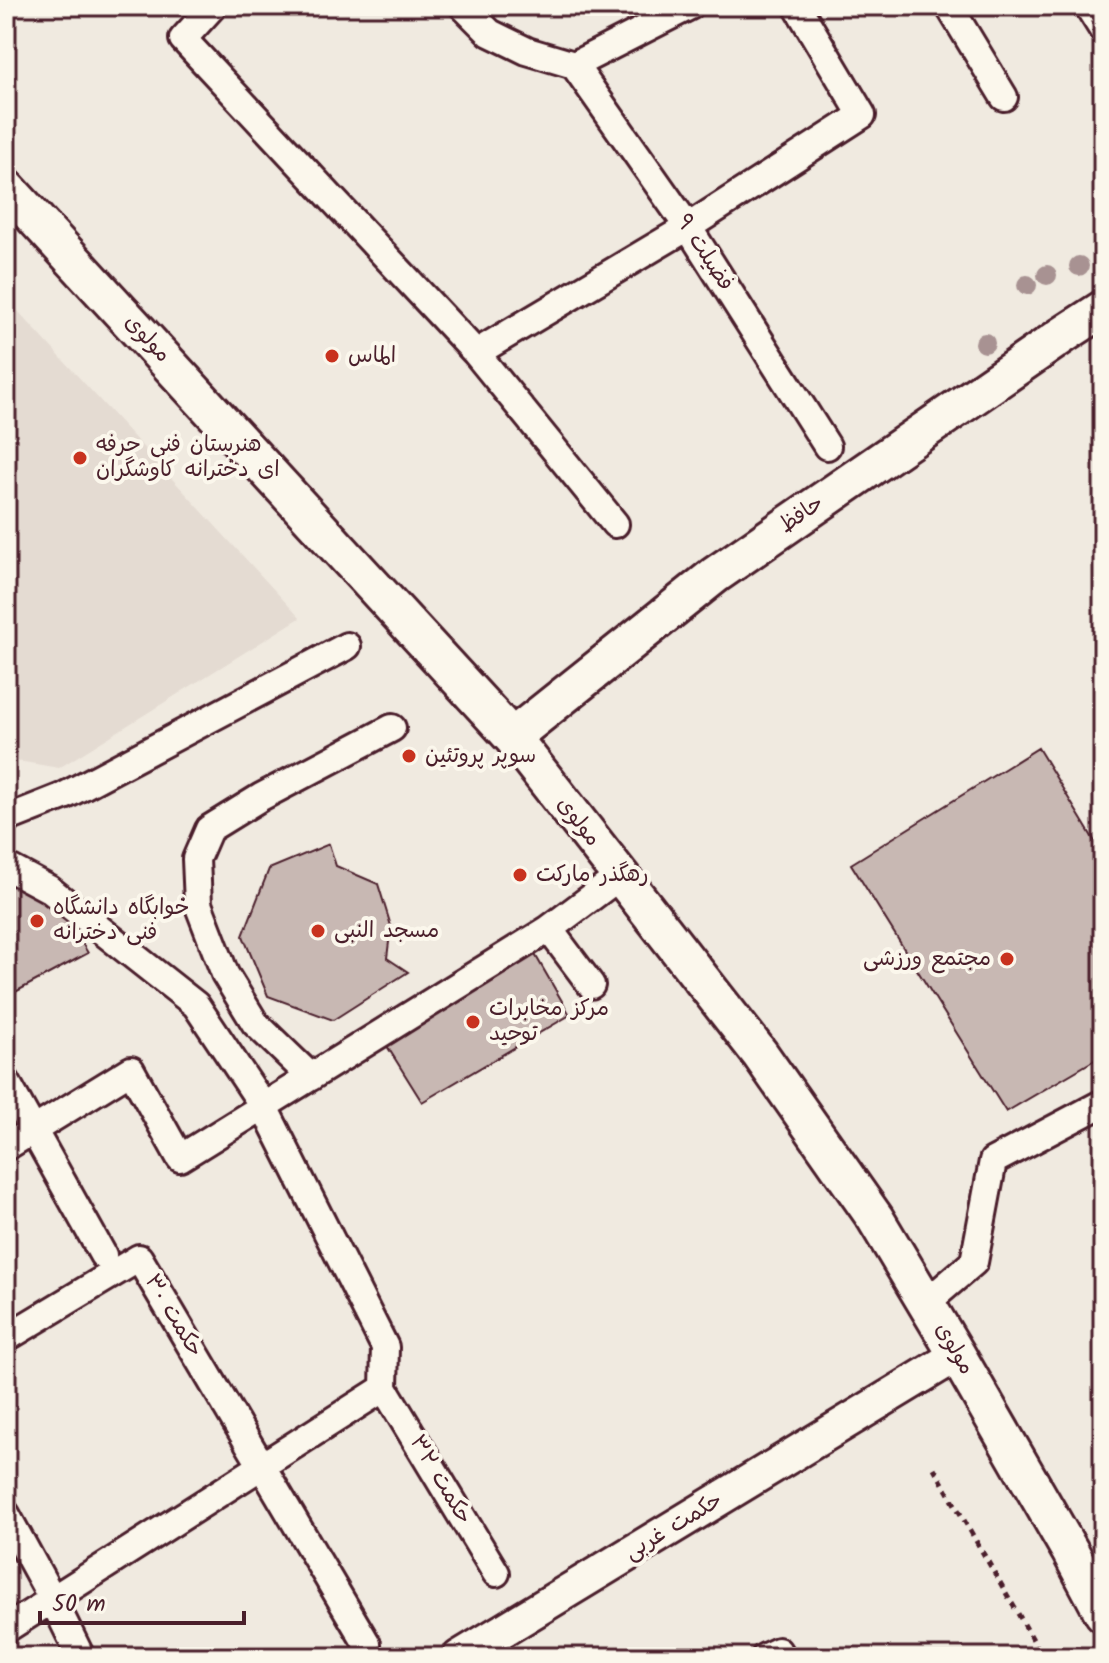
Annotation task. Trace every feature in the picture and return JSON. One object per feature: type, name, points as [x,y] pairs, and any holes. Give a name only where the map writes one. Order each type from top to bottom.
[{"type":"main road","name":"مولوی","points":[[6,187],[512,737],[760,1054],[875,1218],[957,1355],[1103,1613]]},
{"type":"main road","name":"حافظ","points":[[512,737],[715,575],[1103,309]]},
{"type":"street","points":[[213,6],[183,39],[476,353],[615,524]]},
{"type":"street","points":[[463,6],[490,33],[527,51],[574,65],[690,6]]},
{"type":"street","points":[[476,353],[688,227],[862,115],[797,6]]},
{"type":"street","points":[[949,6],[1004,97]]},
{"type":"street","points":[[1088,6],[1103,30]]},
{"type":"street","name":"فضیلت ۹","points":[[574,65],[688,227],[827,446]]},
{"type":"street","points":[[6,819],[64,796],[347,646]]},
{"type":"street","points":[[311,1077],[255,1023],[225,974],[198,904],[196,859],[209,829],[261,797],[392,728]]},
{"type":"street","points":[[6,866],[49,889],[196,1005],[264,1107],[385,1347],[384,1388],[6,1629]]},
{"type":"street","points":[[6,1147],[36,1135],[136,1080],[180,1158],[549,929],[620,876]]},
{"type":"street","points":[[549,929],[591,985]]},
{"type":"street","points":[[6,1081],[103,1255]]},
{"type":"street","points":[[926,1303],[974,1262],[993,1161],[1101,1108]]},
{"type":"street","points":[[6,1161],[36,1135]]},
{"type":"street","name":"حکمت ۳۰","points":[[6,1338],[139,1258],[262,1466]]},
{"type":"street","name":"حکمت غربی","points":[[459,1657],[493,1648],[957,1355]]},
{"type":"street","name":"حکمت ۳۲","points":[[384,1388],[496,1573]]},
{"type":"street","points":[[262,1466],[367,1644]]},
{"type":"street","points":[[6,1514],[81,1657]]},
{"type":"street","points":[[765,1657],[778,1651],[781,1657]]},
{"type":"path","points":[[934,1468],[1043,1657]]},
{"type":"shaded area","name":"هنرستان فنی حرفه ای دخترانه کاوشگران","points":[[6,298],[300,618],[59,768],[6,759]]},
{"type":"building","name":"مجتمع ورزشی","points":[[1038,748],[1103,855],[1103,1055],[1006,1112],[851,864]]},
{"type":"building","name":"مسجد النبی","points":[[329,844],[336,866],[378,884],[391,926],[387,958],[408,972],[333,1020],[268,996],[243,936],[269,869]]},
{"type":"building","name":"خوابگاه دانشگاه فنی دخترانه","points":[[6,866],[49,889],[88,953],[6,997]]},
{"type":"building","name":"مرکز مخابرات توحید","points":[[526,939],[570,1015],[422,1102],[377,1030]]},
{"type":"place","name":"الماس","points":[[332,356]]},
{"type":"place","name":"هنرستان فنی حرفه ای دخترانه کاوشگران","points":[[80,458]]},
{"type":"place","name":"سوپر پروتئین","points":[[409,756]]},
{"type":"place","name":"رهگذر مارکت","points":[[520,875]]},
{"type":"place","name":"خوابگاه دانشگاه فنی دخترانه","points":[[37,921]]},
{"type":"place","name":"مسجد النبی","points":[[318,931]]},
{"type":"place","name":"مجتمع ورزشی","points":[[1007,959]]},
{"type":"place","name":"مرکز مخابرات توحید","points":[[473,1022]]}]
